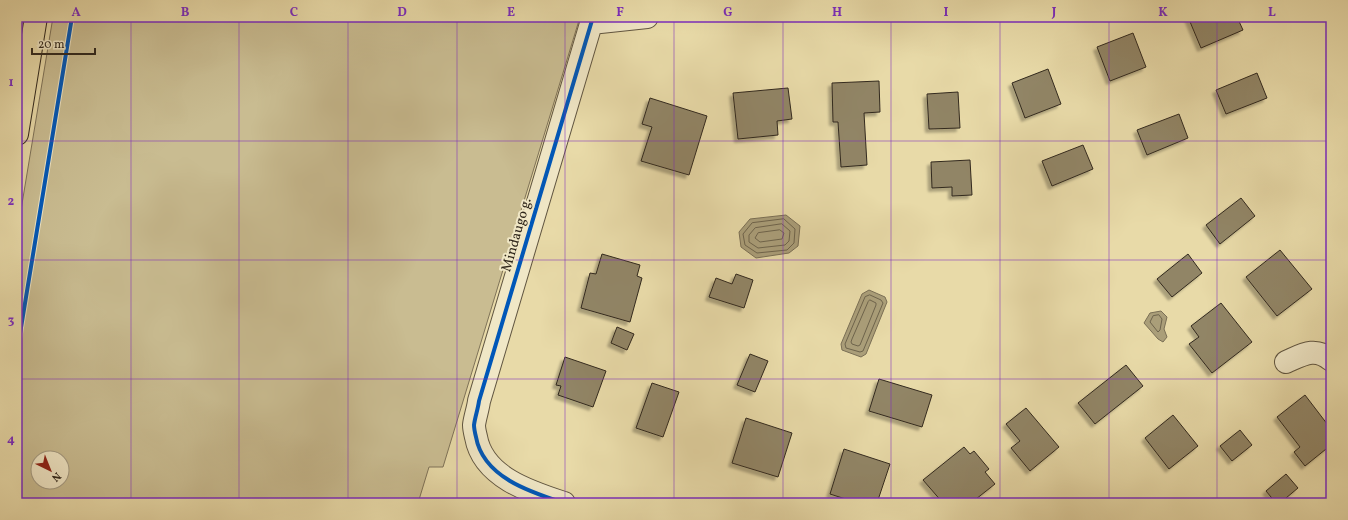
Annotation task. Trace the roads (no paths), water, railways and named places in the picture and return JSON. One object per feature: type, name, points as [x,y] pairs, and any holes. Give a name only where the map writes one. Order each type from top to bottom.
[{"type":"main road","points":[[17,134],[36,17]]},
{"type":"street","points":[[592,20],[647,17]]},
{"type":"street","name":"Mindaugo g.","points":[[564,503],[545,497],[515,484],[497,472],[484,459],[477,443],[474,426],[479,401],[592,20]]},
{"type":"street","points":[[1286,362],[1309,352],[1326,356],[1331,360]]},
{"type":"water","points":[[786,215],[800,226],[798,246],[789,253],[756,258],[741,247],[739,232],[750,219]]},
{"type":"water","points":[[869,290],[885,297],[887,302],[866,354],[861,357],[842,350],[841,344],[862,294]]},
{"type":"water","points":[[1161,311],[1167,317],[1164,329],[1167,337],[1163,342],[1158,339],[1144,323],[1150,313]]}]
